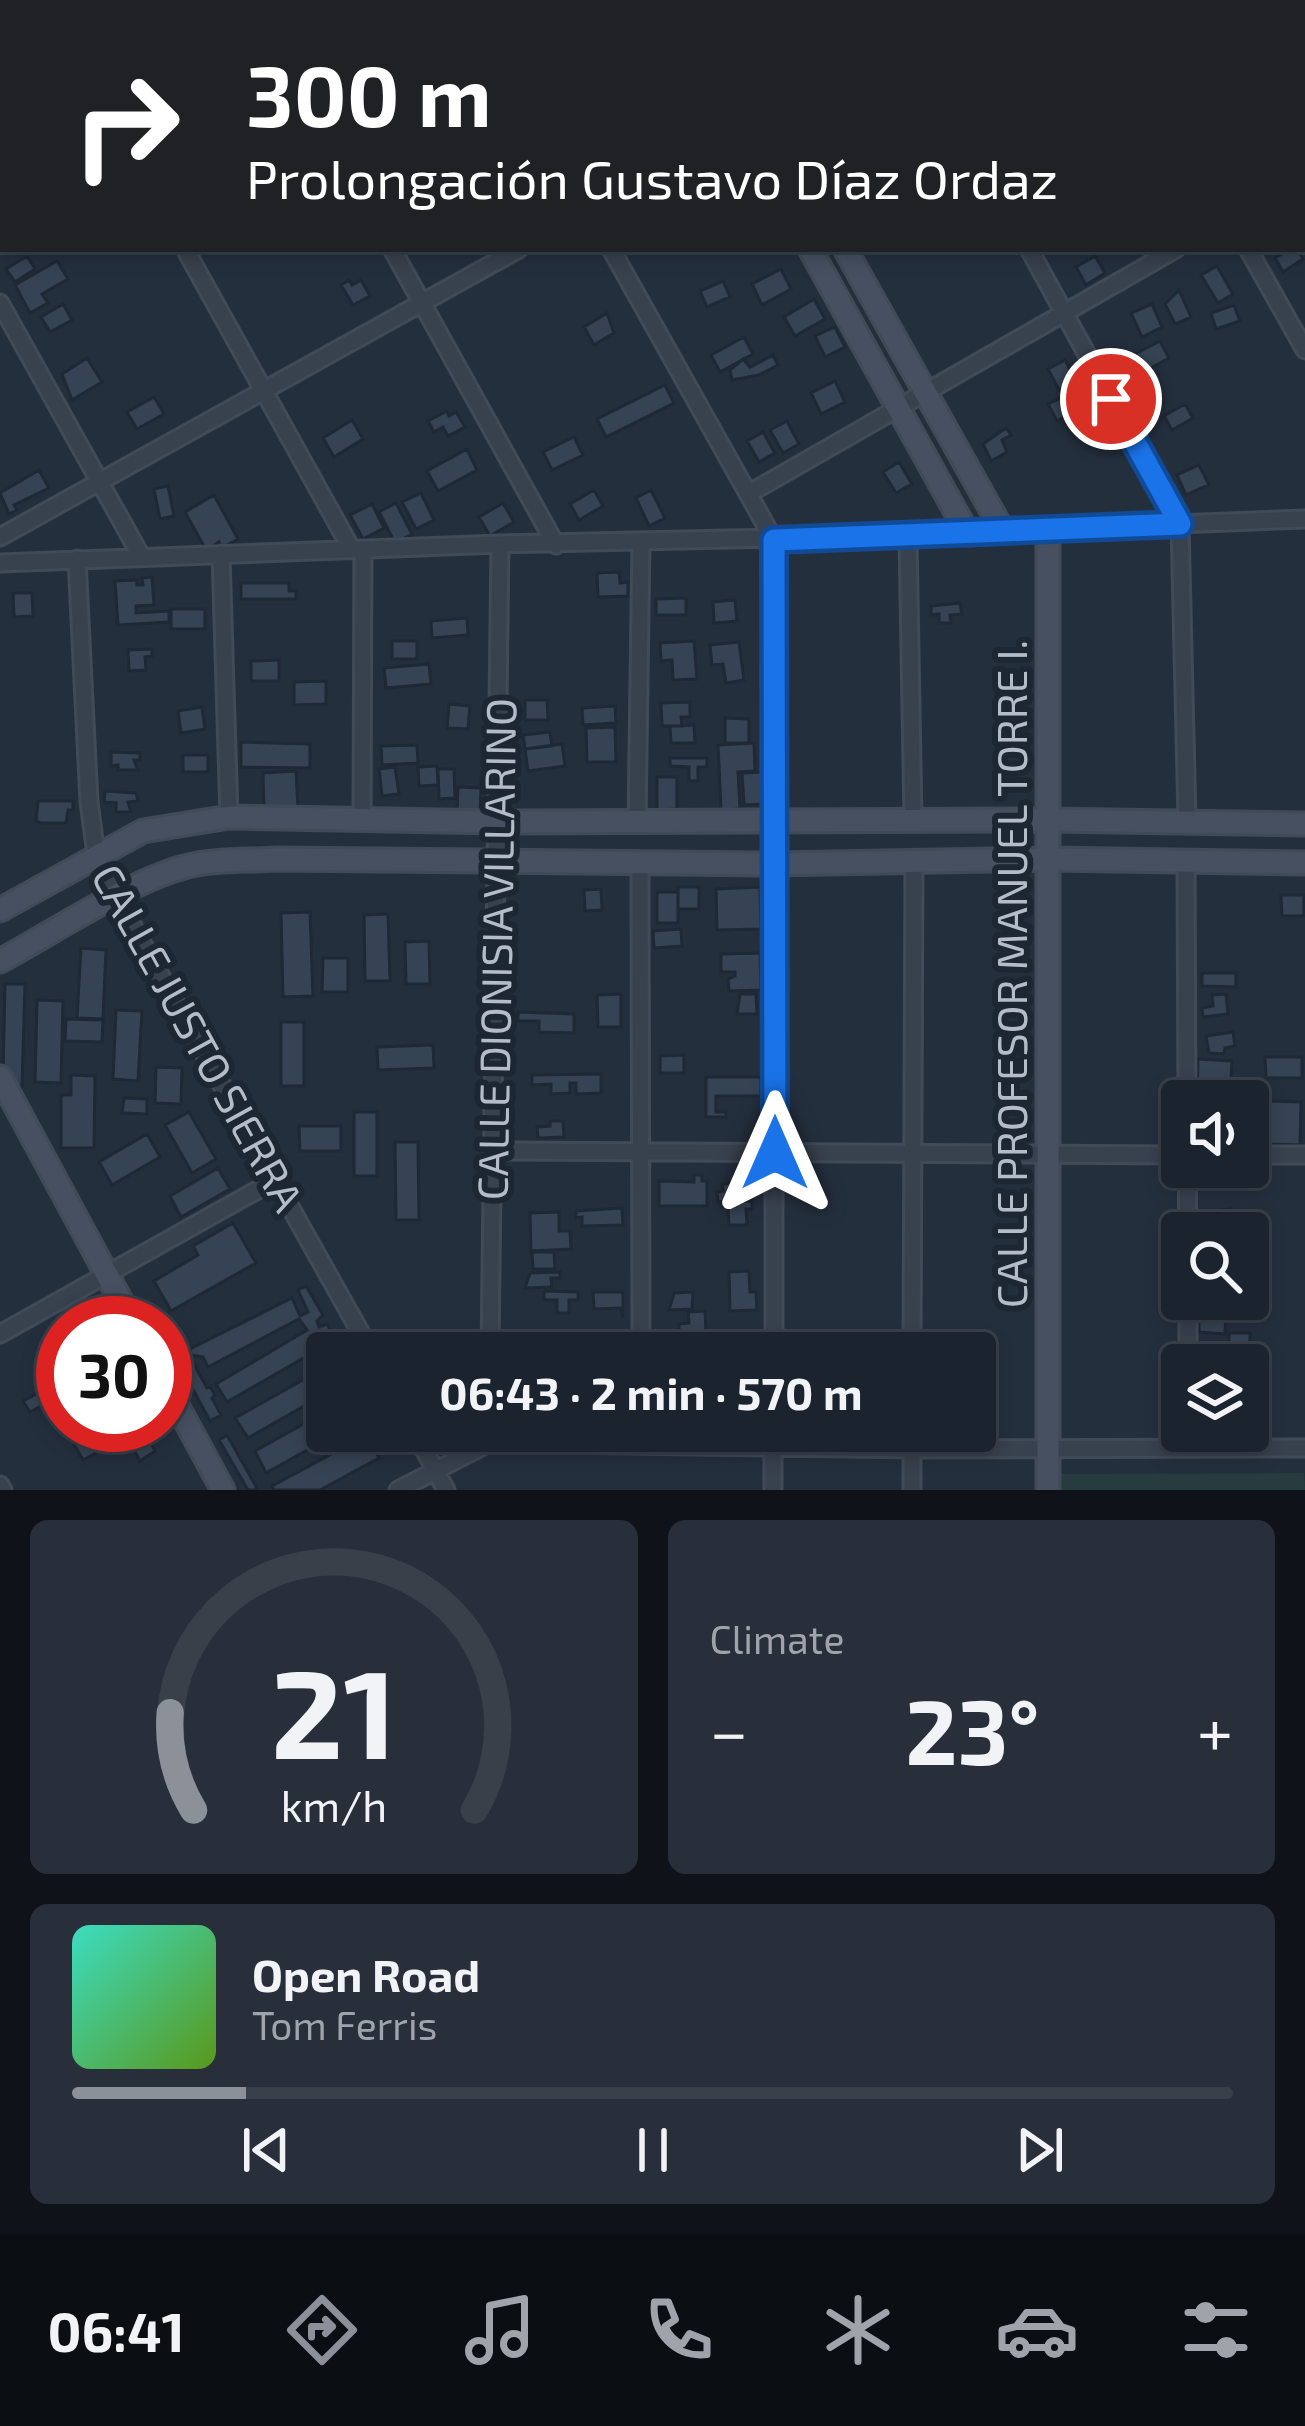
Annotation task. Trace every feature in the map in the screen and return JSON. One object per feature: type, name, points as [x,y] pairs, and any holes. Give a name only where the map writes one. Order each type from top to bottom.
[{"type":"street","points":[[187,252],[357,550],[362,818]]},
{"type":"street","points":[[394,252],[556,545]]},
{"type":"street","points":[[0,537],[514,252]]},
{"type":"street","points":[[613,252],[774,540],[774,1332]]},
{"type":"street","points":[[812,252],[968,534]]},
{"type":"street","points":[[847,252],[1003,531]]},
{"type":"street","points":[[1031,252],[1180,524],[1187,820]]},
{"type":"street","points":[[748,494],[1171,252]]},
{"type":"street","points":[[1251,252],[1305,350]]},
{"type":"street","points":[[0,303],[142,556]]},
{"type":"street","points":[[0,563],[500,544],[908,538],[1305,518]]},
{"type":"street","name":"CALLE PROFESOR MANUEL TORRE I.","points":[[1048,530],[1048,1490]]},
{"type":"street","points":[[908,538],[913,820]]},
{"type":"street","points":[[638,822],[641,542]]},
{"type":"street","name":"CALLE DIONISIA VILLARINO","points":[[490,1332],[500,544]]},
{"type":"street","points":[[221,554],[229,817]]},
{"type":"street","name":"CALLE JUSTO SIERRA","points":[[77,559],[89,802],[96,854],[361,1332]]},
{"type":"street","points":[[0,910],[96,854],[165,825],[229,817],[1305,824]]},
{"type":"street","points":[[0,961],[170,872],[209,863],[277,859],[1305,863]]},
{"type":"street","points":[[1186,860],[1187,1080]]},
{"type":"street","points":[[640,862],[641,1332]]},
{"type":"street","points":[[913,1332],[914,862]]},
{"type":"street","points":[[0,1077],[118,1296]]},
{"type":"street","points":[[493,1151],[1161,1155]]},
{"type":"street","points":[[1269,1155],[1305,1155]]},
{"type":"street","points":[[0,1334],[277,1179]]},
{"type":"street","points":[[192,1433],[223,1490]]},
{"type":"street","points":[[996,1444],[1161,1449]]},
{"type":"street","points":[[1269,1448],[1305,1448]]},
{"type":"street","points":[[426,1452],[446,1490]]},
{"type":"street","points":[[398,1490],[463,1452]]},
{"type":"street","points":[[773,1452],[773,1490]]},
{"type":"street","points":[[912,1452],[912,1490]]},
{"type":"green space","points":[[1304,1473],[1305,1490],[1060,1490],[1059,1474]]},
{"type":"building","points":[[1299,252],[1303,259],[1283,272],[1275,258]]},
{"type":"building","points":[[27,256],[35,269],[15,282],[6,269]]},
{"type":"building","points":[[1095,256],[1105,273],[1086,285],[1076,267]]},
{"type":"building","points":[[57,261],[68,279],[42,294],[48,303],[30,313],[15,285]]},
{"type":"building","points":[[1217,266],[1233,294],[1218,303],[1201,275]]},
{"type":"building","points":[[781,269],[791,289],[762,305],[752,284]]},
{"type":"building","points":[[349,280],[352,285],[361,280],[370,296],[353,305],[341,285]]},
{"type":"building","points":[[723,281],[730,297],[707,307],[700,291]]},
{"type":"building","points":[[1179,290],[1191,317],[1175,324],[1165,304]]},
{"type":"building","points":[[814,299],[825,319],[795,336],[784,317]]},
{"type":"building","points":[[63,304],[72,320],[50,332],[41,317]]},
{"type":"building","points":[[1152,304],[1162,327],[1142,337],[1131,313]]},
{"type":"building","points":[[1234,305],[1240,321],[1216,329],[1211,313]]},
{"type":"building","points":[[607,313],[614,333],[594,345],[584,327]]},
{"type":"building","points":[[835,327],[845,347],[825,357],[815,336]]},
{"type":"building","points":[[744,337],[753,354],[720,372],[711,355]]},
{"type":"building","points":[[1160,341],[1169,358],[1142,373],[1133,355]]},
{"type":"building","points":[[773,355],[778,365],[759,375],[732,380],[730,370],[743,359],[750,367]]},
{"type":"building","points":[[87,358],[102,382],[72,400],[62,374]]},
{"type":"building","points":[[1065,360],[1076,381],[1059,390],[1048,369]]},
{"type":"building","points":[[835,381],[845,402],[821,414],[811,393]]},
{"type":"building","points":[[665,385],[674,403],[606,437],[597,419]]},
{"type":"building","points":[[1067,395],[1076,411],[1057,421],[1048,404]]},
{"type":"building","points":[[154,397],[164,414],[137,429],[127,412]]},
{"type":"building","points":[[1185,404],[1193,418],[1172,430],[1164,416]]},
{"type":"building","points":[[447,411],[449,416],[456,412],[465,427],[448,436],[443,427],[434,432],[428,421]]},
{"type":"building","points":[[352,420],[363,439],[334,457],[323,438]]},
{"type":"building","points":[[787,421],[799,444],[783,453],[770,430]]},
{"type":"building","points":[[1006,428],[1011,435],[1002,440],[1007,452],[991,461],[983,444]]},
{"type":"building","points":[[763,432],[775,453],[759,462],[747,441]]},
{"type":"building","points":[[574,437],[583,455],[552,470],[543,452]]},
{"type":"building","points":[[467,449],[477,470],[438,491],[427,471]]},
{"type":"building","points":[[899,462],[912,484],[896,493],[883,472]]},
{"type":"building","points":[[1199,465],[1209,485],[1186,495],[1177,475]]},
{"type":"building","points":[[39,470],[49,488],[14,505],[17,510],[9,514],[0,493]]},
{"type":"building","points":[[168,486],[174,516],[160,519],[154,489]]},
{"type":"building","points":[[594,490],[603,506],[579,520],[570,504]]},
{"type":"building","points":[[651,490],[665,518],[649,526],[636,498]]},
{"type":"building","points":[[421,493],[434,520],[416,529],[402,502]]},
{"type":"building","points":[[214,495],[238,539],[206,550],[185,512]]},
{"type":"building","points":[[396,503],[412,534],[395,543],[379,512]]},
{"type":"building","points":[[503,503],[514,522],[490,536],[479,517]]},
{"type":"building","points":[[372,504],[384,528],[363,539],[350,515]]},
{"type":"building","points":[[619,572],[620,583],[628,582],[628,596],[598,597],[597,573]]},
{"type":"building","points":[[152,577],[154,605],[136,606],[136,613],[169,611],[169,622],[118,625],[115,581],[137,580],[137,585],[143,585],[142,578]]},
{"type":"building","points":[[241,583],[289,583],[296,599],[241,599]]},
{"type":"building","points":[[13,593],[32,593],[33,616],[14,617]]},
{"type":"building","points":[[686,598],[686,615],[656,615],[656,599]]},
{"type":"building","points":[[735,600],[737,621],[714,623],[713,602]]},
{"type":"building","points":[[960,603],[962,614],[950,615],[951,623],[939,623],[939,614],[931,615],[931,606]]},
{"type":"building","points":[[171,609],[205,609],[205,629],[171,629]]},
{"type":"building","points":[[467,618],[468,635],[432,638],[431,621]]},
{"type":"building","points":[[392,641],[417,641],[417,659],[392,659]]},
{"type":"building","points":[[694,641],[697,679],[673,680],[672,660],[661,661],[660,643]]},
{"type":"building","points":[[739,642],[744,680],[726,683],[723,664],[712,665],[710,645]]},
{"type":"building","points":[[152,649],[152,656],[145,657],[146,670],[129,671],[128,650]]},
{"type":"building","points":[[279,660],[279,681],[251,681],[251,661]]},
{"type":"building","points":[[429,664],[431,684],[386,688],[384,668]]},
{"type":"building","points":[[326,681],[326,704],[294,705],[294,682]]},
{"type":"building","points":[[525,700],[547,700],[548,720],[525,720]]},
{"type":"building","points":[[690,702],[690,717],[681,717],[682,726],[662,726],[661,703]]},
{"type":"building","points":[[449,704],[470,706],[468,729],[447,728]]},
{"type":"building","points":[[615,706],[616,723],[583,725],[582,708]]},
{"type":"building","points":[[202,707],[205,729],[181,733],[178,711]]},
{"type":"building","points":[[725,718],[749,719],[749,743],[725,743]]},
{"type":"building","points":[[694,725],[695,743],[671,743],[670,726]]},
{"type":"building","points":[[615,727],[616,762],[587,762],[586,728]]},
{"type":"building","points":[[550,732],[552,746],[525,749],[523,735]]},
{"type":"building","points":[[241,742],[310,744],[310,768],[241,767]]},
{"type":"building","points":[[754,743],[755,771],[738,772],[740,809],[721,810],[718,745]]},
{"type":"building","points":[[562,744],[565,766],[528,771],[525,749]]},
{"type":"building","points":[[417,745],[418,763],[382,765],[381,746]]},
{"type":"building","points":[[111,752],[140,753],[140,760],[134,760],[138,770],[111,766]]},
{"type":"building","points":[[183,755],[208,755],[208,772],[183,772]]},
{"type":"building","points":[[670,758],[707,758],[707,767],[698,767],[698,781],[689,781],[689,767],[670,766]]},
{"type":"building","points":[[437,766],[438,785],[419,786],[418,767]]},
{"type":"building","points":[[395,767],[399,794],[382,796],[379,769]]},
{"type":"building","points":[[438,769],[454,769],[455,798],[439,799]]},
{"type":"building","points":[[296,771],[298,809],[264,810],[263,773]]},
{"type":"building","points":[[763,772],[764,804],[744,805],[742,773]]},
{"type":"building","points":[[657,777],[677,777],[677,809],[657,810]]},
{"type":"building","points":[[458,787],[481,788],[480,813],[457,813]]},
{"type":"building","points":[[105,791],[136,793],[138,801],[128,802],[131,812],[116,812],[116,803],[104,802]]},
{"type":"building","points":[[38,801],[73,801],[73,810],[68,810],[66,823],[41,823],[36,821]]},
{"type":"building","points":[[678,887],[699,887],[699,909],[678,909]]},
{"type":"building","points":[[760,887],[761,929],[717,930],[716,889]]},
{"type":"building","points":[[601,889],[602,910],[585,911],[584,890]]},
{"type":"building","points":[[657,892],[678,892],[678,923],[657,923]]},
{"type":"building","points":[[1281,895],[1304,895],[1304,916],[1282,916]]},
{"type":"building","points":[[310,912],[313,996],[283,997],[281,913]]},
{"type":"building","points":[[388,914],[390,981],[365,981],[364,915]]},
{"type":"building","points":[[681,929],[682,946],[654,948],[653,931]]},
{"type":"building","points":[[429,941],[430,984],[406,984],[405,942]]},
{"type":"building","points":[[81,948],[106,950],[103,1019],[77,1018]]},
{"type":"building","points":[[760,953],[761,990],[729,991],[728,979],[735,972],[721,972],[721,954]]},
{"type":"building","points":[[323,958],[348,958],[348,992],[322,992]]},
{"type":"building","points":[[1202,973],[1236,973],[1236,987],[1202,986]]},
{"type":"building","points":[[5,984],[25,984],[22,1086],[14,1091],[3,1074]]},
{"type":"building","points":[[621,994],[621,1027],[598,1027],[597,995]]},
{"type":"building","points":[[740,994],[756,994],[757,1014],[737,1014]]},
{"type":"building","points":[[1226,994],[1228,1014],[1203,1017],[1202,1008],[1213,1006],[1212,995]]},
{"type":"building","points":[[37,1000],[63,1001],[61,1083],[35,1082]]},
{"type":"building","points":[[116,1010],[142,1011],[138,1081],[113,1079]]},
{"type":"building","points":[[518,1012],[574,1014],[574,1033],[539,1032],[539,1021],[518,1021]]},
{"type":"building","points":[[66,1019],[103,1020],[102,1042],[65,1041]]},
{"type":"building","points":[[281,1022],[304,1022],[304,1086],[281,1086]]},
{"type":"building","points":[[1233,1032],[1235,1046],[1225,1048],[1224,1054],[1209,1053],[1206,1036]]},
{"type":"building","points":[[433,1045],[434,1068],[378,1070],[377,1047]]},
{"type":"building","points":[[684,1055],[684,1073],[660,1073],[660,1056]]},
{"type":"building","points":[[1265,1057],[1302,1057],[1302,1078],[1266,1078]]},
{"type":"building","points":[[1198,1059],[1232,1061],[1231,1078],[1242,1079],[1242,1080],[1197,1080]]},
{"type":"building","points":[[156,1067],[182,1068],[181,1104],[155,1103]]},
{"type":"building","points":[[601,1074],[601,1093],[576,1094],[576,1083],[570,1083],[570,1093],[551,1094],[551,1084],[532,1085],[532,1075]]},
{"type":"building","points":[[71,1075],[95,1076],[94,1148],[61,1148],[61,1095],[71,1095]]},
{"type":"building","points":[[706,1077],[761,1077],[761,1096],[716,1096],[716,1112],[726,1112],[726,1117],[706,1117]]},
{"type":"building","points":[[124,1098],[147,1099],[147,1114],[122,1113]]},
{"type":"building","points":[[1270,1101],[1301,1102],[1300,1145],[1269,1144]]},
{"type":"building","points":[[189,1112],[216,1159],[192,1173],[165,1125]]},
{"type":"building","points":[[354,1112],[377,1112],[377,1176],[354,1176]]},
{"type":"building","points":[[550,1121],[563,1121],[564,1137],[538,1138],[537,1127],[550,1126]]},
{"type":"building","points":[[299,1126],[341,1126],[341,1151],[300,1151]]},
{"type":"building","points":[[147,1134],[160,1157],[112,1185],[99,1162]]},
{"type":"building","points":[[395,1142],[418,1142],[419,1220],[396,1220]]},
{"type":"building","points":[[218,1168],[230,1189],[181,1217],[170,1196]]},
{"type":"building","points":[[694,1175],[707,1181],[707,1206],[659,1206],[659,1181],[694,1182]]},
{"type":"building","points":[[747,1182],[748,1199],[718,1202],[722,1184]]},
{"type":"building","points":[[752,1201],[752,1209],[746,1209],[747,1225],[729,1225],[728,1207],[721,1207],[721,1202]]},
{"type":"building","points":[[622,1208],[623,1225],[582,1226],[582,1217],[576,1218],[576,1211]]},
{"type":"building","points":[[559,1212],[559,1231],[570,1231],[571,1249],[531,1251],[530,1213]]},
{"type":"building","points":[[233,1223],[256,1263],[192,1299],[162,1296],[154,1281],[198,1255],[193,1246]]},
{"type":"building","points":[[532,1252],[554,1252],[555,1269],[533,1269]]},
{"type":"building","points":[[749,1271],[757,1310],[730,1311],[729,1272]]},
{"type":"building","points":[[560,1272],[560,1278],[551,1278],[552,1287],[525,1288],[530,1273]]},
{"type":"building","points":[[306,1286],[323,1315],[317,1321],[319,1327],[327,1324],[331,1332],[306,1332],[306,1357],[227,1402],[216,1384],[307,1330],[299,1319],[208,1367],[203,1357],[192,1355],[192,1348],[292,1298],[300,1316],[308,1312],[298,1290]]},
{"type":"building","points":[[544,1291],[578,1292],[578,1300],[569,1300],[569,1313],[557,1313],[557,1300],[544,1300]]},
{"type":"building","points":[[593,1292],[623,1292],[623,1318],[620,1308],[594,1309]]},
{"type":"building","points":[[693,1292],[692,1309],[669,1310],[674,1293]]},
{"type":"building","points":[[705,1311],[706,1332],[679,1332],[679,1324],[689,1323],[688,1312]]},
{"type":"building","points":[[1199,1320],[1226,1320],[1225,1334],[1199,1332]]},
{"type":"building","points":[[1229,1333],[1250,1333],[1250,1344],[1229,1344]]},
{"type":"building","points":[[192,1361],[215,1395],[212,1398],[221,1415],[210,1421],[192,1388]]},
{"type":"building","points":[[306,1378],[306,1405],[248,1438],[235,1418]]},
{"type":"building","points":[[36,1394],[36,1409],[30,1412],[23,1401]]},
{"type":"building","points":[[306,1423],[306,1451],[266,1473],[255,1451]]},
{"type":"building","points":[[227,1435],[258,1490],[248,1490],[219,1440]]},
{"type":"building","points":[[335,1452],[376,1452],[379,1458],[320,1490],[274,1490],[272,1486]]},
{"type":"route","points":[[775,1153],[774,540],[1180,524],[1111,399]]}]
